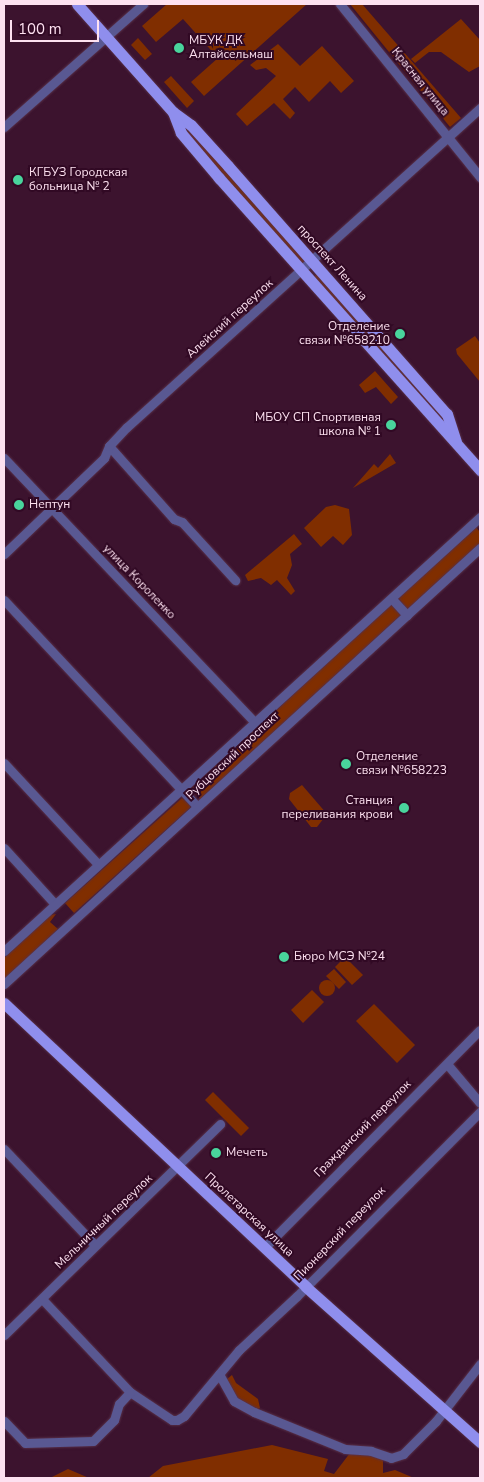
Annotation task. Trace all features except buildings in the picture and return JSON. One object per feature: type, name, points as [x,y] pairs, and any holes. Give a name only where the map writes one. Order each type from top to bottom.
[{"type":"main road","name":"проспект Ленина","points":[[77,4],[173,112],[302,270],[447,426]]},
{"type":"main road","name":"проспект Ленина","points":[[184,127],[312,261],[447,426],[456,442],[480,470]]},
{"type":"main road","name":"Пролетарская улица","points":[[4,1003],[306,1287],[480,1442]]},
{"type":"street","points":[[4,127],[143,4]]},
{"type":"street","name":"Красная улица","points":[[340,4],[480,177]]},
{"type":"street","name":"Алейский переулок","points":[[4,554],[104,458],[109,446],[449,139],[480,108]]},
{"type":"street","points":[[109,446],[174,519],[182,522],[235,580]]},
{"type":"street","name":"улица Короленко","points":[[4,458],[256,724]]},
{"type":"street","name":"Рубцовский проспект","points":[[4,951],[98,864],[256,724],[480,518]]},
{"type":"street","name":"Рубцовский проспект","points":[[4,984],[480,548]]},
{"type":"street","points":[[392,599],[408,614]]},
{"type":"street","points":[[4,600],[198,806]]},
{"type":"street","points":[[4,762],[98,864]]},
{"type":"street","points":[[4,848],[55,904]]},
{"type":"street","name":"Гражданский переулок","points":[[265,1247],[480,1030]]},
{"type":"street","points":[[447,1064],[480,1103]]},
{"type":"street","name":"Пионерский переулок","points":[[130,1392],[172,1420],[184,1416],[239,1350],[306,1287],[480,1112]]},
{"type":"street","name":"Мельничный переулок","points":[[6,1330],[43,1300],[94,1244],[178,1167],[220,1124]]},
{"type":"street","points":[[4,1149],[94,1244]]},
{"type":"street","points":[[4,1421],[25,1443],[93,1441],[114,1420],[118,1404],[130,1392],[43,1300]]},
{"type":"street","points":[[219,1374],[234,1401],[254,1412],[345,1449],[371,1451],[391,1458],[403,1454],[444,1411],[480,1364]]},
{"type":"shaded area","points":[[167,4],[307,4],[204,96],[191,82],[218,58],[183,19],[156,42],[142,26]]},
{"type":"shaded area","points":[[350,4],[362,4],[461,118],[450,127]]},
{"type":"shaded area","points":[[461,19],[480,40],[480,66],[469,72],[441,52],[429,52],[415,63],[411,59]]},
{"type":"shaded area","points":[[138,38],[152,54],[145,60],[131,45]]},
{"type":"shaded area","points":[[278,44],[300,66],[322,46],[354,81],[341,93],[330,81],[309,102],[295,87],[283,99],[295,113],[290,119],[274,103],[247,126],[236,114],[276,76],[266,68],[256,70],[250,65]]},
{"type":"shaded area","points":[[171,76],[194,101],[187,108],[164,82]]},
{"type":"shaded area","points":[[185,125],[308,260],[301,266],[182,131]]},
{"type":"shaded area","points":[[317,274],[446,420],[447,424],[311,279]]},
{"type":"shaded area","points":[[475,336],[480,343],[480,382],[457,354],[456,349]]},
{"type":"shaded area","points":[[375,371],[398,397],[391,404],[376,387],[365,393],[359,385]]},
{"type":"shaded area","points":[[390,454],[396,463],[353,488],[374,464],[378,468]]},
{"type":"shaded area","points":[[335,505],[349,509],[352,535],[343,545],[333,536],[321,547],[304,528],[326,507]]},
{"type":"shaded area","points":[[475,526],[480,532],[480,544],[408,610],[398,598]]},
{"type":"shaded area","points":[[294,534],[302,544],[290,554],[292,565],[287,578],[295,591],[291,595],[277,580],[271,585],[261,578],[248,581],[245,575]]},
{"type":"shaded area","points":[[391,604],[401,615],[201,800],[191,789]]},
{"type":"shaded area","points":[[302,785],[327,814],[317,827],[311,827],[289,799],[290,793]]},
{"type":"shaded area","points":[[182,798],[190,804],[190,808],[74,913],[65,903]]},
{"type":"shaded area","points":[[56,914],[50,922],[58,929],[4,981],[4,958],[50,915]]},
{"type":"shaded area","points":[[345,957],[363,975],[352,985],[335,967]]},
{"type":"shaded area","points":[[334,969],[346,982],[339,989],[326,976]]},
{"type":"shaded area","points":[[324,980],[330,980],[335,985],[333,994],[324,996],[319,991],[319,985]]},
{"type":"shaded area","points":[[312,990],[324,1002],[303,1023],[291,1010]]},
{"type":"shaded area","points":[[374,1004],[415,1045],[397,1063],[356,1021]]},
{"type":"shaded area","points":[[213,1092],[249,1128],[241,1136],[205,1100]]},
{"type":"shaded area","points":[[232,1375],[236,1383],[258,1399],[260,1408],[256,1410],[241,1402],[228,1385],[227,1379]]},
{"type":"shaded area","points":[[272,1445],[328,1459],[324,1471],[334,1474],[350,1453],[371,1454],[383,1460],[383,1473],[395,1470],[414,1478],[148,1478],[163,1466]]},
{"type":"shaded area","points":[[68,1469],[89,1478],[50,1478]]},
{"type":"place","name":"МБУК ДК Алтайсельмаш","points":[[179,48]]},
{"type":"place","name":"КГБУЗ Городская больница № 2","points":[[18,180]]},
{"type":"place","name":"Отделение связи №658210","points":[[400,334]]},
{"type":"place","name":"МБОУ СП Спортивная школа № 1","points":[[391,425]]},
{"type":"place","name":"Нептун","points":[[19,505]]},
{"type":"place","name":"Отделение связи №658223","points":[[346,764]]},
{"type":"place","name":"Станция переливания крови","points":[[404,808]]},
{"type":"place","name":"Бюро МСЭ №24","points":[[284,957]]},
{"type":"place","name":"Мечеть","points":[[216,1153]]}]
